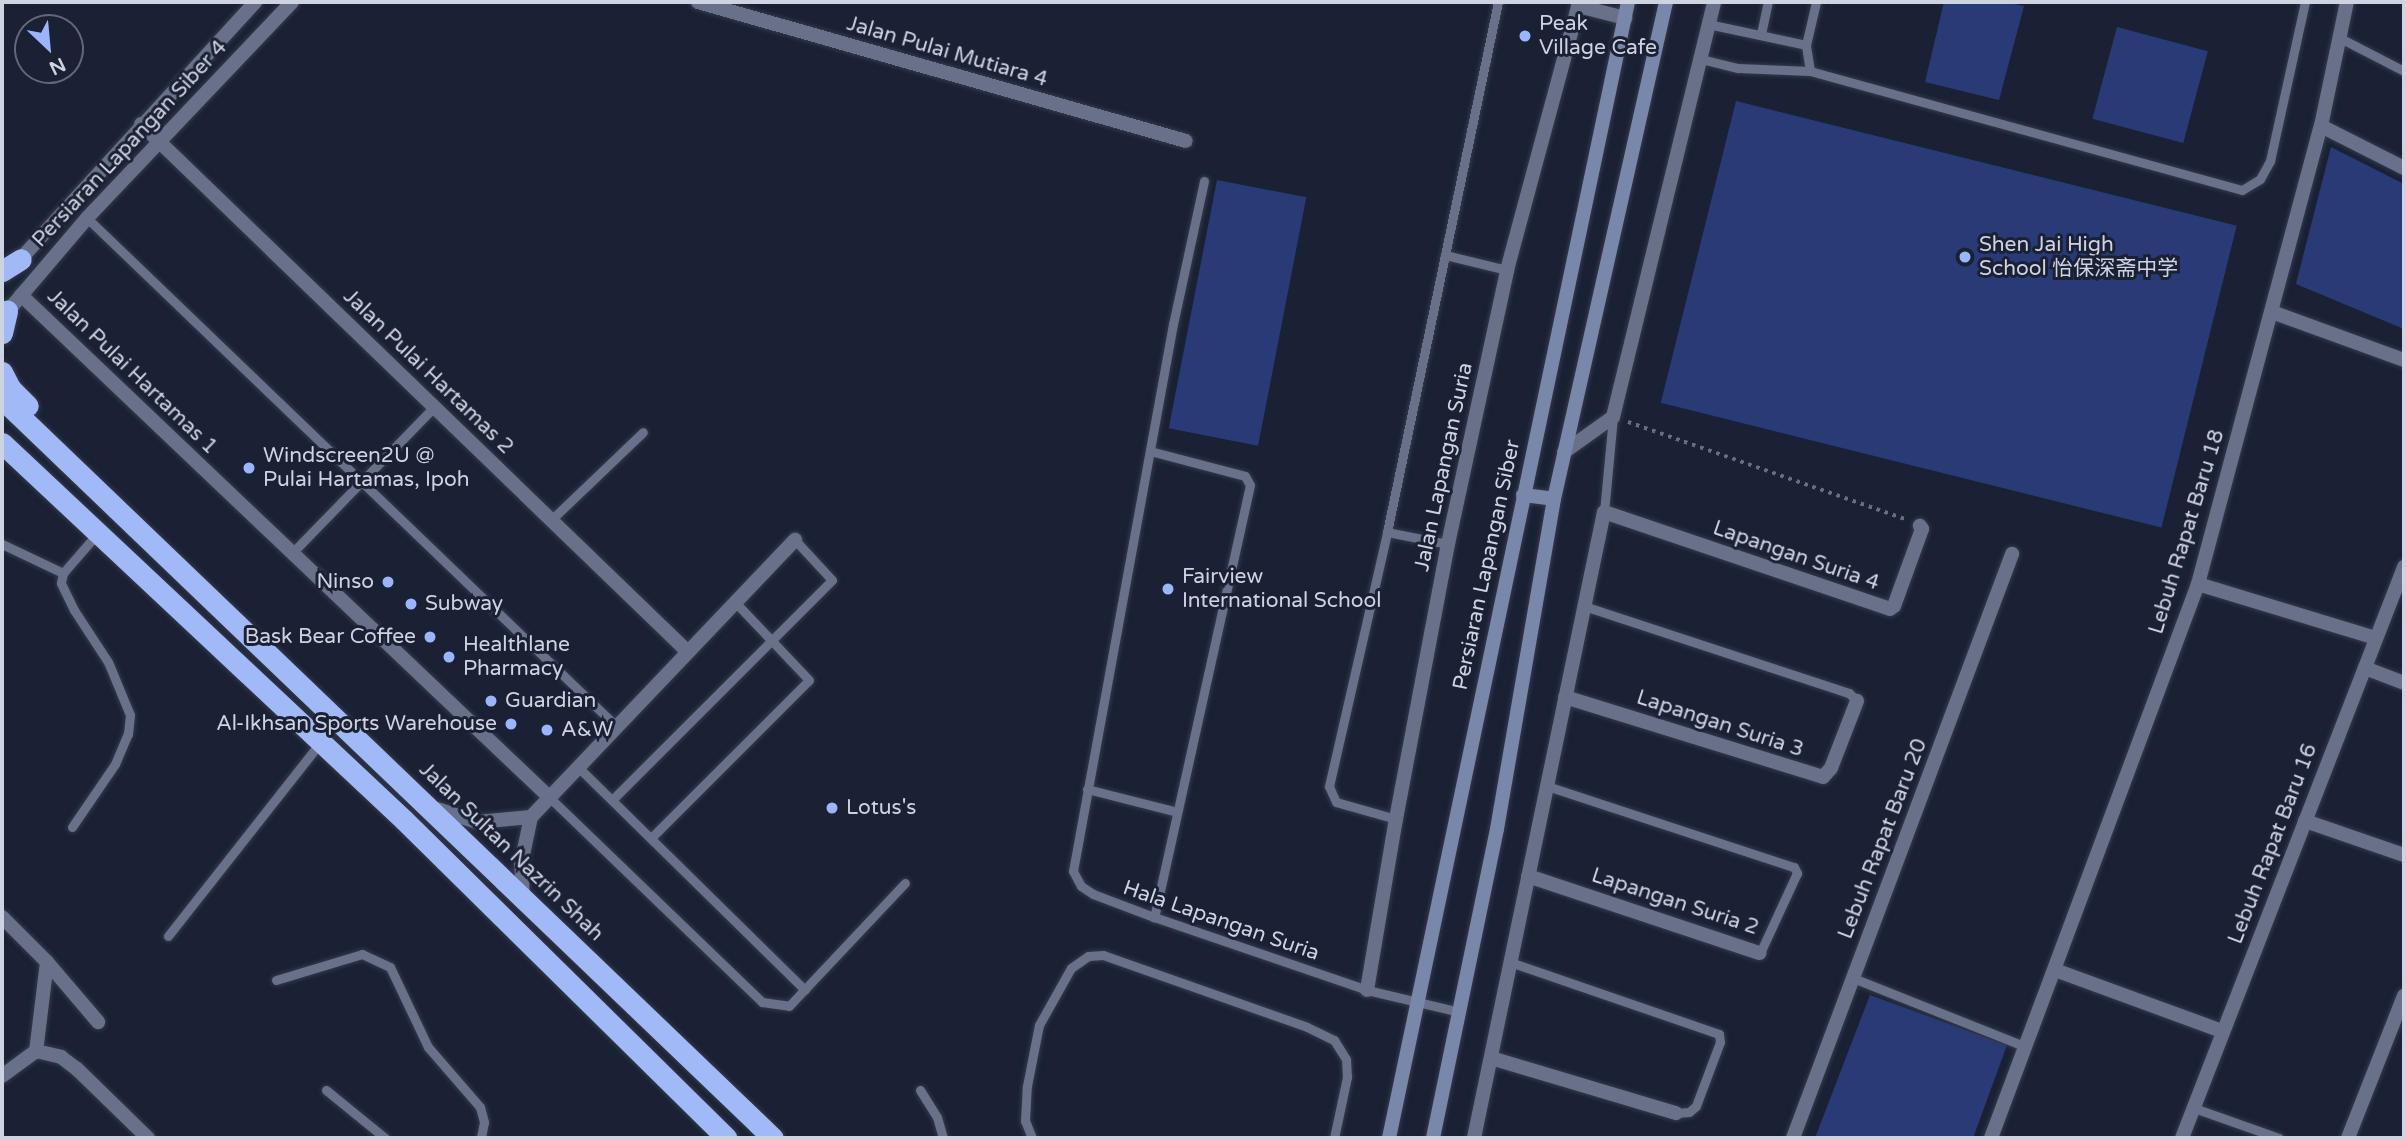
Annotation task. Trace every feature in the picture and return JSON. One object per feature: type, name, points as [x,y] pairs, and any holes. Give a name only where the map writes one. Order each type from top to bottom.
[{"type":"highway","points":[[2,271],[21,259]]},
{"type":"highway","points":[[2,333],[10,308]]},
{"type":"highway","points":[[2,372],[10,388],[140,513],[152,541]]},
{"type":"highway","name":"Jalan Sultan Nazrin Shah","points":[[2,399],[772,1138]]},
{"type":"highway","points":[[2,443],[321,742],[727,1138]]},
{"type":"main road","name":"Persiaran Lapangan Siber","points":[[1390,1138],[1416,1000],[1628,2]]},
{"type":"main road","points":[[1433,1138],[1497,829],[1554,499],[1666,2]]},
{"type":"main road","points":[[1523,495],[1554,499]]},
{"type":"street","name":"Persiaran Lapangan Siber 4","points":[[2,281],[141,124],[255,2]]},
{"type":"street","name":"Persiaran Lapangan Siber 4","points":[[10,308],[87,218],[292,2]]},
{"type":"street","name":"Jalan Pulai Mutiara 4","points":[[698,2],[1186,141]]},
{"type":"street","points":[[1564,452],[1613,417],[1714,2]]},
{"type":"street","name":"Lebuh Rapat Baru 18","points":[[1991,1138],[2198,583],[2321,126],[2347,2]]},
{"type":"street","name":"Jalan Lapangan Suria","points":[[1367,990],[1448,544],[1507,270],[1577,4],[1625,18]]},
{"type":"street","name":"Jalan Pulai Hartamas 2","points":[[141,124],[687,651]]},
{"type":"street","points":[[2321,126],[2404,168]]},
{"type":"street","name":"Jalan Pulai Hartamas 1","points":[[10,308],[292,553],[549,797]]},
{"type":"street","points":[[2272,312],[2404,360]]},
{"type":"street","points":[[1474,1138],[1604,512]]},
{"type":"street","name":"Lapangan Suria 4","points":[[1604,512],[1890,609],[1894,606],[1922,530],[1920,526]]},
{"type":"street","points":[[523,897],[521,864],[531,817],[794,540]]},
{"type":"street","name":"Lebuh Rapat Baru 20","points":[[1793,1138],[2012,554]]},
{"type":"street","name":"Lebuh Rapat Baru 16","points":[[2182,1138],[2404,567]]},
{"type":"street","points":[[2198,583],[2376,638]]},
{"type":"street","points":[[2365,668],[2404,684]]},
{"type":"street","name":"Lapangan Suria 3","points":[[1565,697],[1823,777],[1832,768],[1857,701]]},
{"type":"street","points":[[422,800],[449,815],[477,822],[531,817]]},
{"type":"street","points":[[2305,821],[2404,855]]},
{"type":"street","name":"Lapangan Suria 2","points":[[1528,876],[1760,953]]},
{"type":"street","points":[[2,917],[47,962],[98,1021]]},
{"type":"street","points":[[2,1076],[36,1051],[47,962]]},
{"type":"street","points":[[2055,970],[2222,1031]]},
{"type":"street","points":[[2348,1138],[2404,996]]},
{"type":"street","points":[[36,1051],[61,1057],[77,1069],[148,1138]]},
{"type":"street","points":[[1491,1058],[1676,1113]]},
{"type":"lane","points":[[1396,819],[1336,802],[1329,786],[1387,532],[1498,2]]},
{"type":"lane","points":[[1761,34],[1768,2]]},
{"type":"lane","points":[[1810,71],[1807,45],[1816,2]]},
{"type":"lane","points":[[1701,60],[1738,68],[1810,71],[2242,190],[2260,178],[2270,161],[2305,2]]},
{"type":"lane","points":[[1708,23],[1807,45]]},
{"type":"lane","points":[[2340,38],[2404,71]]},
{"type":"lane","points":[[1177,812],[1087,789],[1204,181]]},
{"type":"lane","points":[[87,218],[616,726]]},
{"type":"lane","points":[[1445,255],[1507,270]]},
{"type":"lane","points":[[292,553],[434,407]]},
{"type":"lane","points":[[1604,512],[1613,417]]},
{"type":"lane","points":[[551,520],[643,432]]},
{"type":"lane","points":[[1150,451],[1245,476],[1250,485],[1154,917]]},
{"type":"lane","points":[[72,827],[115,765],[128,734],[130,715],[108,662],[74,610],[61,583],[63,573],[98,532]]},
{"type":"lane","points":[[1387,532],[1448,544]]},
{"type":"lane","points":[[612,800],[832,580],[794,540]]},
{"type":"lane","points":[[2,544],[63,573]]},
{"type":"lane","points":[[651,838],[809,680],[735,602]]},
{"type":"lane","points":[[1584,606],[1849,692],[1857,701]]},
{"type":"lane","points":[[168,936],[321,742]]},
{"type":"lane","points":[[578,767],[805,990]]},
{"type":"lane","name":"Lapangan Suria 2","points":[[1547,786],[1794,867],[1797,873],[1760,953]]},
{"type":"lane","name":"Hala Lapangan Suria","points":[[1087,789],[1073,871],[1081,886],[1093,894],[1367,990],[1460,1012]]},
{"type":"lane","points":[[549,797],[762,1002],[789,1006],[905,883]]},
{"type":"lane","points":[[276,980],[362,954],[390,967],[428,1048],[481,1107],[484,1122],[481,1138]]},
{"type":"lane","points":[[1031,1138],[1024,1121],[1027,1086],[1039,1025],[1071,968],[1088,956],[1103,955],[1307,1027],[1334,1040],[1346,1059],[1347,1077],[1334,1138]]},
{"type":"lane","points":[[1510,962],[1719,1034],[1720,1042],[1696,1105],[1689,1112],[1676,1113]]},
{"type":"lane","points":[[1853,978],[2026,1047]]},
{"type":"lane","points":[[326,1090],[385,1138]]},
{"type":"lane","points":[[920,1090],[937,1117],[943,1138]]},
{"type":"lane","points":[[2194,1108],[2279,1138]]},
{"type":"path","points":[[1613,417],[1920,526]]},
{"type":"shaded area","points":[[1944,2],[2005,2],[2024,6],[1999,100],[1925,82]]},
{"type":"shaded area","points":[[2117,27],[2208,51],[2183,143],[2092,119]]},
{"type":"shaded area","points":[[1736,101],[2237,226],[2161,528],[1661,403]]},
{"type":"shaded area","points":[[2331,147],[2404,184],[2404,329],[2296,284]]},
{"type":"shaded area","points":[[1217,180],[1306,197],[1258,446],[1169,428]]},
{"type":"shaded area","points":[[1870,995],[2007,1045],[1973,1138],[1815,1138]]},
{"type":"place","name":"Peak Village Cafe","points":[[1525,36]]},
{"type":"place","name":"Shen Jai High School 怡保深斋中学","points":[[1965,257]]},
{"type":"place","name":"Windscreen2U @ Pulai Hartamas, Ipoh","points":[[249,468]]},
{"type":"place","name":"Ninso","points":[[388,582]]},
{"type":"place","name":"Fairview International School","points":[[1168,589]]},
{"type":"place","name":"Subway","points":[[411,604]]},
{"type":"place","name":"Bask Bear Coffee","points":[[430,637]]},
{"type":"place","name":"Healthlane Pharmacy","points":[[449,657]]},
{"type":"place","name":"Guardian","points":[[491,701]]},
{"type":"place","name":"Al-Ikhsan Sports Warehouse","points":[[511,724]]},
{"type":"place","name":"A&W","points":[[547,730]]},
{"type":"place","name":"Lotus's","points":[[832,808]]}]
